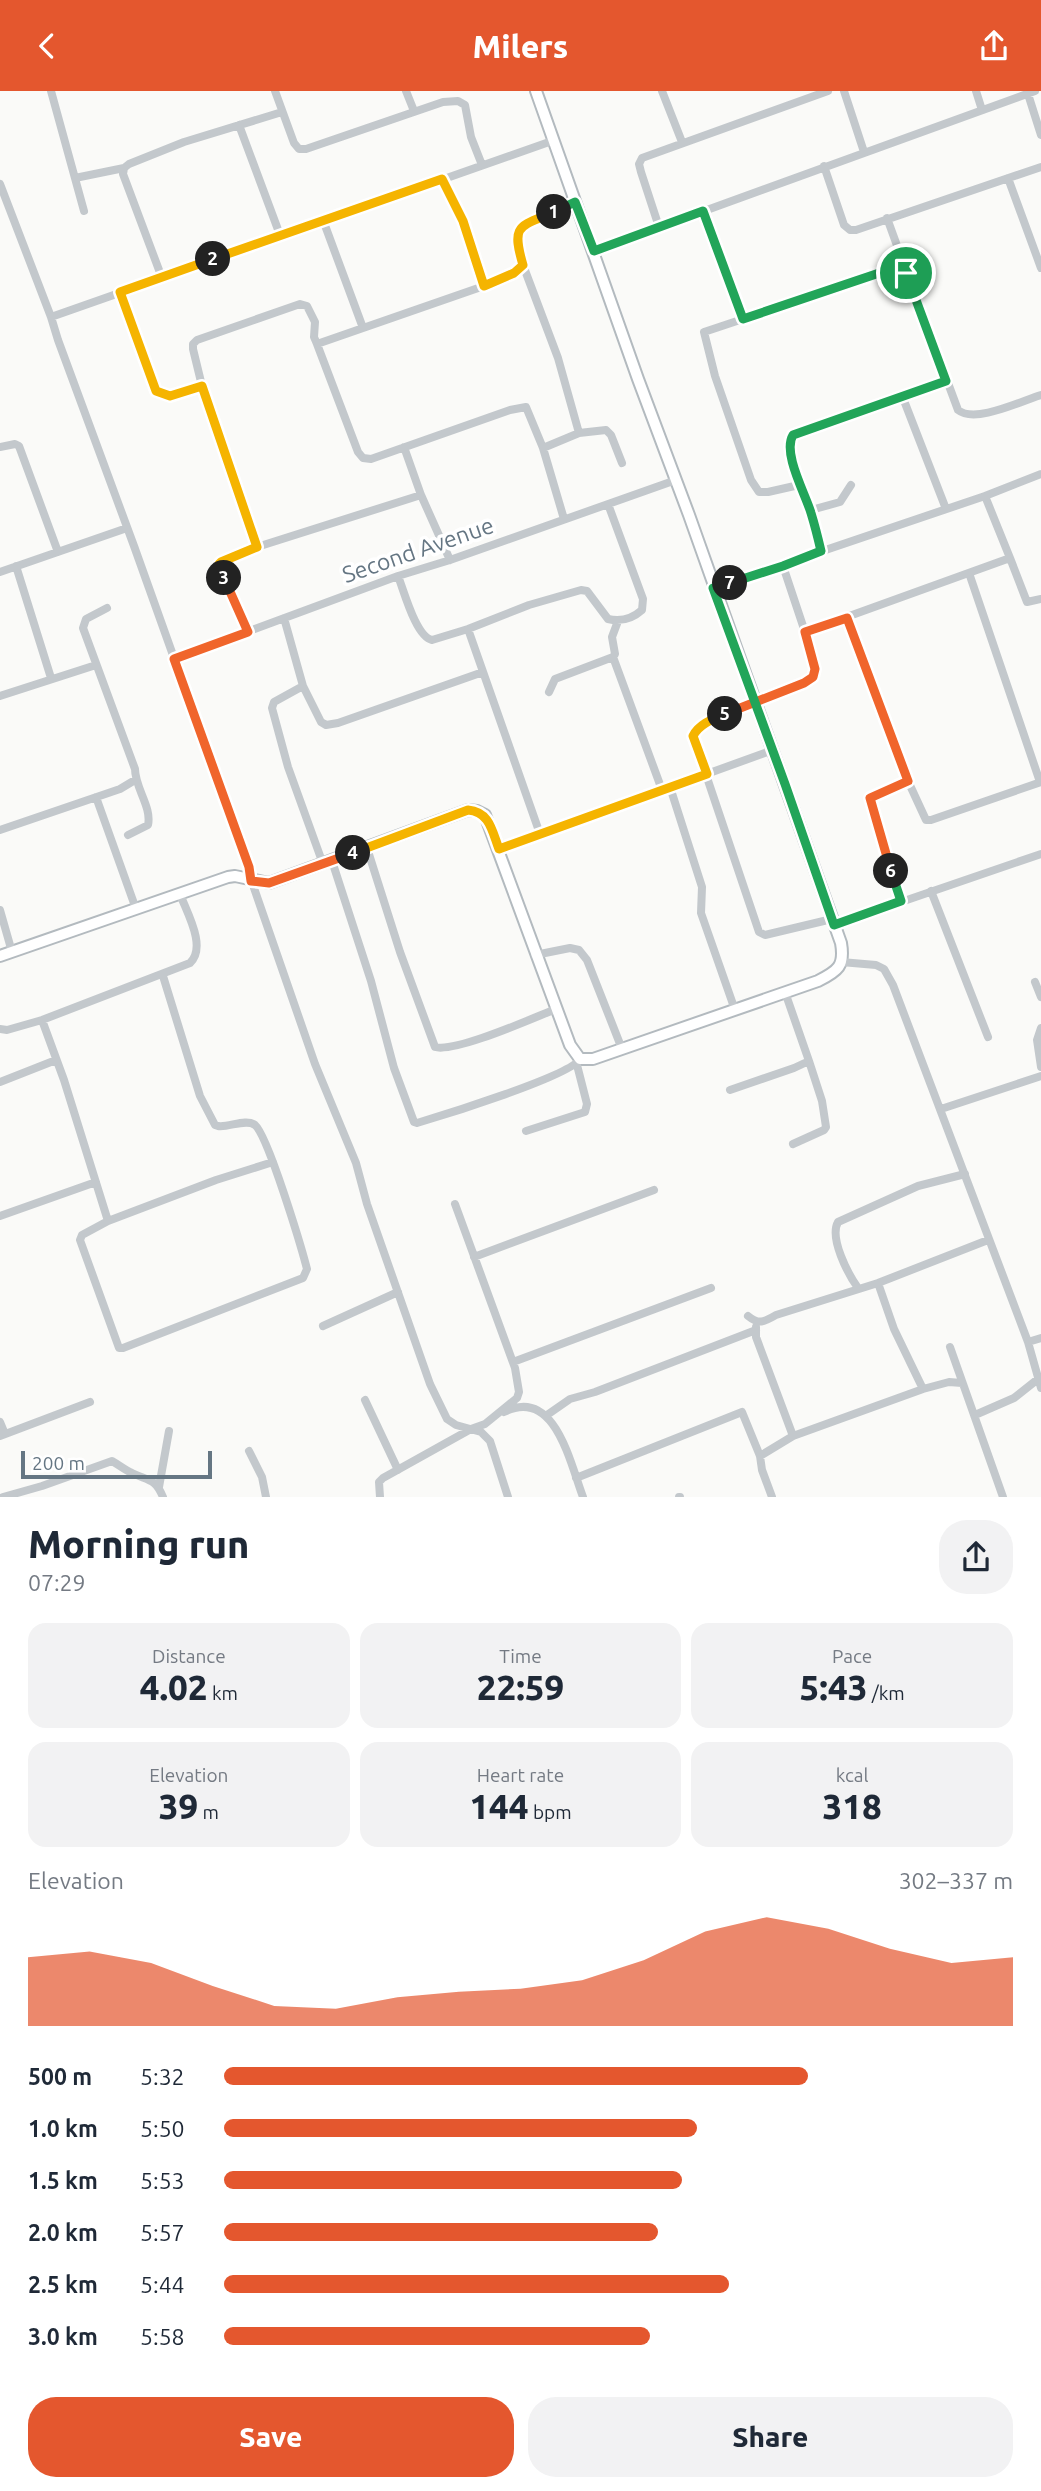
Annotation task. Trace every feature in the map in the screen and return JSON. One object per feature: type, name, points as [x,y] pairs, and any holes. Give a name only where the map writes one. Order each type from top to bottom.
[{"type":"street","points":[[51,91],[84,211]]},
{"type":"street","points":[[275,91],[294,143],[299,149],[306,149],[414,111],[458,100],[465,105],[471,137],[482,165]]},
{"type":"street","points":[[407,91],[414,111]]},
{"type":"street","points":[[303,685],[274,702],[272,708],[288,767],[328,862],[371,981],[394,1068],[414,1122],[503,1095],[579,1062],[785,992],[835,973],[841,962],[841,943],[536,91]]},
{"type":"street","points":[[662,91],[682,142]]},
{"type":"street","points":[[659,227],[639,164],[642,158],[828,91]]},
{"type":"street","points":[[844,91],[864,152]]},
{"type":"street","points":[[976,91],[982,110]]},
{"type":"street","points":[[594,251],[1031,92],[1041,135]]},
{"type":"street","points":[[75,178],[124,168],[184,142],[282,112]]},
{"type":"street","points":[[239,125],[280,235]]},
{"type":"street","points":[[51,317],[552,141]]},
{"type":"street","points":[[824,166],[845,225],[850,230],[1041,167]]},
{"type":"street","points":[[124,168],[123,174],[162,278]]},
{"type":"street","points":[[1008,178],[1041,268]]},
{"type":"street","points":[[442,179],[463,221],[484,286]]},
{"type":"street","points":[[0,186],[51,317],[249,867],[251,881],[314,1064],[356,1163],[367,1204],[417,1350],[447,1419],[456,1425],[481,1432],[489,1441],[508,1497]]},
{"type":"street","points":[[575,202],[521,227],[518,230],[518,249],[558,358],[579,433]]},
{"type":"street","points":[[703,211],[743,319]]},
{"type":"street","points":[[887,218],[958,411],[970,416],[981,415],[1041,395]]},
{"type":"street","points":[[323,220],[363,328]]},
{"type":"street","points":[[317,344],[484,286],[514,273],[523,265]]},
{"type":"street","points":[[799,485],[759,492],[751,480],[715,376],[704,332],[894,268],[901,268],[906,273]]},
{"type":"street","points":[[120,292],[156,391],[170,396],[202,386]]},
{"type":"street","points":[[257,547],[202,386],[193,344],[197,339],[300,304],[307,306],[315,321],[314,337],[358,452],[363,458],[371,459],[523,407],[529,409],[543,447],[564,519]]},
{"type":"street","points":[[821,551],[811,510],[799,485],[790,445],[793,435],[946,381]]},
{"type":"street","points":[[903,398],[946,509]]},
{"type":"street","points":[[543,447],[579,433],[602,430],[609,432],[622,463]]},
{"type":"street","points":[[0,447],[15,443],[19,446],[58,552]]},
{"type":"street","points":[[404,447],[421,495],[450,560]]},
{"type":"street","points":[[713,588],[985,496],[1041,474]]},
{"type":"street","name":"Second Avenue","points":[[174,659],[398,576],[676,480]]},
{"type":"street","points":[[811,510],[840,502],[851,485]]},
{"type":"street","points":[[248,632],[219,564],[257,547],[421,495]]},
{"type":"street","points":[[985,496],[1027,602],[1041,599]]},
{"type":"street","points":[[398,576],[424,637],[432,640],[529,605],[581,590],[587,590],[608,619],[618,621],[642,610],[643,599],[608,504]]},
{"type":"street","points":[[0,572],[127,529]]},
{"type":"street","points":[[805,632],[1010,558]]},
{"type":"street","points":[[16,566],[51,678]]},
{"type":"street","points":[[783,566],[805,632],[815,669],[813,677],[709,721],[695,731],[694,744],[707,774],[761,934],[833,922],[1041,854]]},
{"type":"street","points":[[847,618],[924,818],[928,820],[1041,782],[969,573]]},
{"type":"street","points":[[107,608],[83,623],[135,769],[135,780],[149,819],[148,825],[128,835]]},
{"type":"street","points":[[284,618],[303,685],[321,722],[326,725],[484,672]]},
{"type":"street","points":[[549,692],[555,680],[615,655],[612,631],[618,621]]},
{"type":"street","points":[[468,629],[540,834]]},
{"type":"street","points":[[612,657],[666,789],[702,887],[701,913],[735,1010]]},
{"type":"street","points":[[0,696],[96,665]]},
{"type":"street","points":[[499,849],[773,750]]},
{"type":"street","points":[[0,831],[120,789],[135,780]]},
{"type":"street","points":[[901,901],[870,798],[908,781]]},
{"type":"street","points":[[96,797],[136,909]]},
{"type":"street","points":[[0,956],[228,877],[269,883],[468,810],[477,811],[485,815],[499,849],[535,955],[579,1062],[587,1104],[585,1112],[526,1131]]},
{"type":"street","points":[[368,848],[400,952],[435,1047],[441,1049],[473,1041],[556,1009]]},
{"type":"street","points":[[931,891],[988,1037]]},
{"type":"street","points":[[0,1029],[7,1030],[42,1020],[163,976],[190,963],[197,954],[198,946],[180,894]]},
{"type":"street","points":[[0,910],[12,952]]},
{"type":"street","points":[[535,955],[570,948],[579,950],[587,960],[622,1049]]},
{"type":"street","points":[[841,962],[867,964],[884,969],[893,985],[1028,1342],[1040,1384],[975,1415]]},
{"type":"street","points":[[163,976],[201,1095],[215,1125],[222,1128],[248,1123],[254,1125],[273,1162],[307,1269],[303,1278],[241,1304],[119,1348],[80,1240],[82,1234],[108,1221],[216,1180],[273,1162]]},
{"type":"street","points":[[1035,982],[1041,997]]},
{"type":"street","points":[[785,992],[822,1101],[825,1127],[824,1130],[793,1144]]},
{"type":"street","points":[[42,1020],[108,1221]]},
{"type":"street","points":[[1041,1028],[1037,1040],[1041,1067]]},
{"type":"street","points":[[0,1082],[57,1060]]},
{"type":"street","points":[[730,1090],[809,1061]]},
{"type":"street","points":[[941,1109],[1041,1076]]},
{"type":"street","points":[[858,1288],[836,1239],[838,1222],[918,1186],[965,1174]]},
{"type":"street","points":[[0,1216],[96,1182]]},
{"type":"street","points":[[474,1257],[654,1190]]},
{"type":"street","points":[[455,1205],[513,1362],[520,1392],[517,1398],[495,1417]]},
{"type":"street","points":[[547,1415],[570,1399],[595,1392],[756,1326],[776,1315],[878,1283],[988,1240]]},
{"type":"street","points":[[878,1283],[894,1329],[923,1389]]},
{"type":"street","points":[[513,1362],[711,1288]]},
{"type":"street","points":[[323,1326],[398,1292]]},
{"type":"street","points":[[748,1315],[756,1326],[756,1337],[793,1436]]},
{"type":"street","points":[[1028,1342],[1041,1339]]},
{"type":"street","points":[[950,1347],[1000,1496]]},
{"type":"street","points":[[761,1456],[793,1436],[923,1389],[949,1382],[962,1383]]},
{"type":"street","points":[[365,1400],[398,1470]]},
{"type":"street","points":[[0,1422],[3,1435],[89,1402]]},
{"type":"street","points":[[380,1497],[379,1482],[471,1429],[517,1407],[537,1409],[547,1415],[555,1426],[583,1497]]},
{"type":"street","points":[[576,1478],[742,1412],[761,1456],[762,1470],[772,1497]]},
{"type":"street","points":[[159,1487],[169,1431]]},
{"type":"street","points":[[250,1451],[262,1477],[266,1497]]},
{"type":"street","points":[[3,1497],[112,1461],[131,1473],[153,1481],[163,1497]]},
{"type":"street","points":[[42,1486],[45,1497]]},
{"type":"route","points":[[906,273],[901,268],[894,268],[743,319],[703,211],[594,251],[575,202],[521,227],[517,235],[523,265],[514,273],[484,286],[463,221],[442,179],[120,292],[156,391],[170,396],[202,386],[257,547],[219,564],[248,632],[174,659],[249,867],[251,881],[269,883],[468,810],[485,815],[499,849],[707,774],[694,744],[695,731],[709,721],[754,701],[804,683],[813,677],[815,669],[805,632],[847,618],[908,781],[870,798],[901,901],[834,925],[773,750],[754,701],[742,669],[713,588],[821,551],[811,510],[799,485],[790,445],[793,435],[946,381],[906,273]]}]
